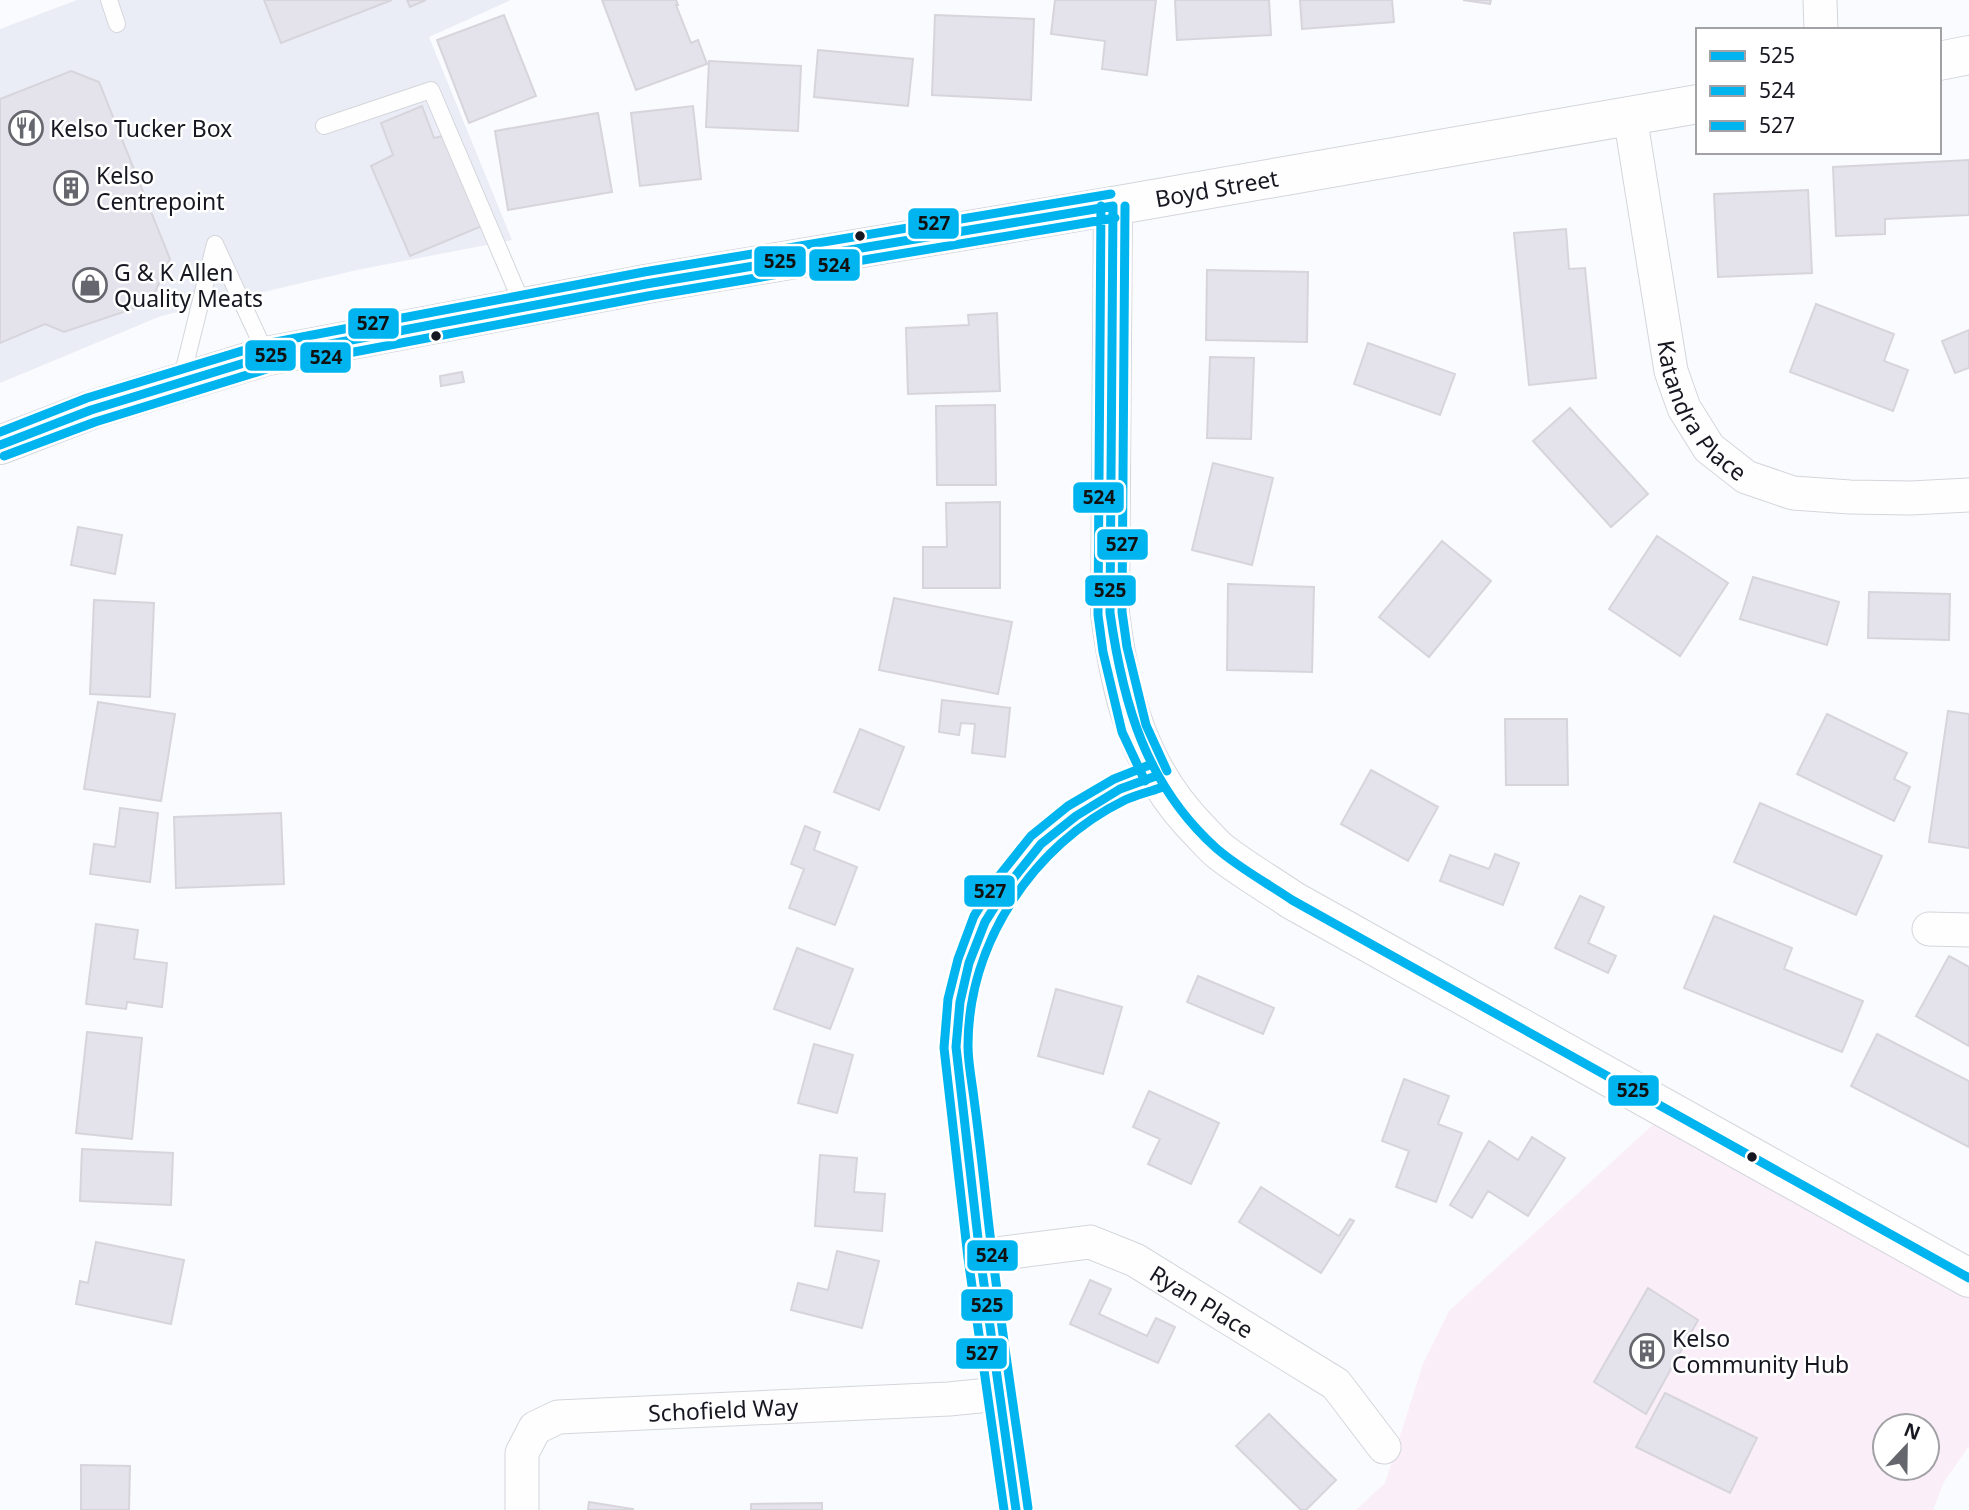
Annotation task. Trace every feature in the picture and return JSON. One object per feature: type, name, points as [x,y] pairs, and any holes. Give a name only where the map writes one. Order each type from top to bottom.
[{"type":"main road","points":[[1941,61],[1969,55]]},
{"type":"main road","name":"Boyd Street","points":[[0,445],[91,410],[267,356],[646,284],[1696,104]]},
{"type":"main road","points":[[1112,206],[1110,613],[1121,678],[1134,729],[1156,776],[1182,813],[1220,852],[1292,900],[1969,1278]]},
{"type":"street","points":[[1820,0],[1821,28]]},
{"type":"street","name":"Katandra Place","points":[[1630,116],[1671,371],[1684,408],[1709,448],[1746,477],[1793,493],[1886,498],[1969,495]]},
{"type":"street","points":[[1016,1510],[980,1256],[956,1047],[960,1002],[985,922],[1009,884],[1041,844],[1076,816],[1120,789],[1156,776]]},
{"type":"street","points":[[1929,929],[1969,930]]},
{"type":"street","name":"Ryan Place","points":[[980,1256],[1090,1242],[1135,1260],[1336,1384],[1384,1447]]},
{"type":"street","name":"Schofield Way","points":[[522,1510],[522,1454],[535,1428],[558,1417],[948,1399],[999,1394]]},
{"type":"lane","points":[[108,0],[117,24]]},
{"type":"lane","points":[[324,126],[431,90],[524,308]]},
{"type":"lane","points":[[181,382],[215,244],[267,356]]},
{"type":"shaded area","points":[[77,0],[511,0],[429,37],[512,240],[357,270],[161,316],[0,383],[0,29]]},
{"type":"shaded area","points":[[1668,1111],[1969,1278],[1969,1446],[1944,1482],[1933,1510],[1356,1510],[1385,1483],[1423,1364],[1449,1311]]},
{"type":"building","points":[[264,0],[392,0],[281,43]]},
{"type":"building","points":[[407,0],[426,0],[410,7]]},
{"type":"building","points":[[602,0],[676,0],[691,43],[698,40],[707,64],[636,90]]},
{"type":"building","points":[[1055,0],[1156,0],[1147,75],[1102,69],[1105,41],[1051,34]]},
{"type":"building","points":[[1175,0],[1269,0],[1271,35],[1177,40]]},
{"type":"building","points":[[1300,0],[1392,0],[1394,22],[1302,29]]},
{"type":"building","points":[[1463,0],[1491,0],[1490,4]]},
{"type":"building","points":[[504,15],[536,96],[469,123],[437,40]]},
{"type":"building","points":[[935,15],[1034,19],[1031,100],[932,95]]},
{"type":"building","points":[[818,50],[913,59],[908,106],[814,97]]},
{"type":"building","points":[[709,61],[801,66],[798,131],[706,127]]},
{"type":"building","name":"Kelso Centrepoint","points":[[71,71],[99,82],[170,259],[150,303],[64,332],[45,324],[0,343],[0,99]]},
{"type":"building","points":[[422,106],[434,138],[443,136],[482,226],[410,256],[371,166],[393,155],[381,123]]},
{"type":"building","points":[[693,106],[701,179],[640,186],[631,113]]},
{"type":"building","points":[[598,113],[612,192],[508,210],[495,131]]},
{"type":"building","points":[[1969,160],[1969,215],[1885,219],[1885,234],[1836,236],[1833,167]]},
{"type":"building","points":[[1808,190],[1812,273],[1718,277],[1714,194]]},
{"type":"building","points":[[1566,229],[1569,269],[1585,268],[1596,378],[1529,385],[1514,233]]},
{"type":"building","points":[[1207,270],[1308,272],[1307,342],[1206,340]]},
{"type":"building","points":[[1816,304],[1894,334],[1884,361],[1908,370],[1893,411],[1790,372]]},
{"type":"building","points":[[997,313],[1000,391],[908,394],[906,328],[969,325],[968,315]]},
{"type":"building","points":[[1969,330],[1969,368],[1955,373],[1942,341]]},
{"type":"building","points":[[1368,343],[1455,374],[1440,415],[1354,384]]},
{"type":"building","points":[[1210,357],[1254,358],[1251,439],[1207,438]]},
{"type":"building","points":[[462,372],[464,382],[441,386],[440,376]]},
{"type":"building","points":[[995,405],[996,485],[937,485],[936,406]]},
{"type":"building","points":[[1570,408],[1648,494],[1611,527],[1533,441]]},
{"type":"building","points":[[1213,463],[1273,478],[1252,565],[1192,550]]},
{"type":"building","points":[[1000,502],[1000,588],[923,588],[923,547],[947,547],[946,503]]},
{"type":"building","points":[[78,527],[122,535],[115,574],[71,565]]},
{"type":"building","points":[[1657,536],[1728,583],[1680,656],[1609,609]]},
{"type":"building","points":[[1442,541],[1491,581],[1429,657],[1379,617]]},
{"type":"building","points":[[1753,577],[1839,602],[1827,645],[1740,619]]},
{"type":"building","points":[[1228,584],[1314,587],[1312,672],[1227,670]]},
{"type":"building","points":[[1869,592],[1950,594],[1949,640],[1868,638]]},
{"type":"building","points":[[894,598],[1012,622],[998,694],[879,670]]},
{"type":"building","points":[[94,600],[154,603],[150,697],[90,694]]},
{"type":"building","points":[[942,700],[1010,708],[1005,757],[972,753],[975,724],[961,723],[959,735],[939,732]]},
{"type":"building","points":[[98,702],[175,714],[161,801],[84,789]]},
{"type":"building","points":[[1948,711],[1969,714],[1969,848],[1929,842]]},
{"type":"building","points":[[1827,714],[1907,753],[1894,779],[1910,787],[1894,821],[1797,774]]},
{"type":"building","points":[[1505,719],[1567,719],[1568,785],[1506,785]]},
{"type":"building","points":[[860,729],[904,747],[879,810],[834,792]]},
{"type":"building","points":[[1371,770],[1438,807],[1408,861],[1341,824]]},
{"type":"building","points":[[1760,803],[1882,856],[1856,915],[1734,862]]},
{"type":"building","points":[[120,808],[158,813],[150,882],[90,874],[94,844],[115,847]]},
{"type":"building","points":[[281,813],[284,884],[176,888],[174,817]]},
{"type":"building","points":[[805,826],[820,832],[814,850],[857,867],[835,925],[789,908],[804,869],[791,864]]},
{"type":"building","points":[[1495,854],[1519,863],[1503,905],[1440,881],[1450,855],[1489,869]]},
{"type":"building","points":[[1580,896],[1604,907],[1588,943],[1616,956],[1608,973],[1555,948]]},
{"type":"building","points":[[1714,916],[1792,948],[1784,969],[1863,1001],[1842,1052],[1684,988]]},
{"type":"building","points":[[96,924],[138,930],[134,959],[167,963],[162,1007],[127,1002],[126,1009],[86,1004]]},
{"type":"building","points":[[797,948],[853,969],[830,1029],[774,1009]]},
{"type":"building","points":[[1949,956],[1969,967],[1969,1046],[1916,1016]]},
{"type":"building","points":[[1198,976],[1274,1008],[1263,1034],[1187,1002]]},
{"type":"building","points":[[1056,989],[1122,1007],[1103,1074],[1038,1056]]},
{"type":"building","points":[[87,1032],[142,1038],[132,1139],[76,1133]]},
{"type":"building","points":[[1877,1034],[1969,1081],[1969,1147],[1851,1086]]},
{"type":"building","points":[[814,1044],[853,1055],[837,1113],[798,1103]]},
{"type":"building","points":[[1404,1079],[1449,1096],[1438,1124],[1462,1133],[1436,1202],[1396,1187],[1409,1151],[1382,1141]]},
{"type":"building","points":[[1149,1091],[1219,1123],[1191,1184],[1148,1164],[1160,1139],[1133,1127]]},
{"type":"building","points":[[1532,1137],[1565,1158],[1528,1216],[1488,1191],[1472,1218],[1450,1205],[1489,1141],[1518,1160]]},
{"type":"building","points":[[82,1149],[173,1153],[171,1205],[80,1201]]},
{"type":"building","points":[[820,1155],[857,1158],[854,1192],[885,1194],[882,1231],[815,1226]]},
{"type":"building","points":[[1261,1187],[1339,1236],[1350,1219],[1354,1221],[1321,1273],[1239,1222]]},
{"type":"building","points":[[96,1242],[184,1260],[171,1324],[76,1304],[80,1281],[88,1283]]},
{"type":"building","points":[[837,1251],[879,1261],[862,1328],[791,1310],[798,1283],[828,1290]]},
{"type":"building","points":[[1090,1280],[1111,1289],[1099,1314],[1147,1336],[1156,1318],[1175,1327],[1158,1363],[1070,1324]]},
{"type":"building","name":"Kelso Community Hub","points":[[1648,1288],[1698,1320],[1646,1414],[1594,1382]]},
{"type":"building","points":[[1665,1393],[1757,1438],[1730,1493],[1636,1447]]},
{"type":"building","points":[[1269,1414],[1336,1480],[1306,1510],[1301,1510],[1236,1446]]},
{"type":"building","points":[[81,1465],[130,1466],[129,1510],[81,1510]]},
{"type":"building","points":[[589,1502],[633,1509],[633,1510],[588,1510]]},
{"type":"building","points":[[822,1503],[822,1510],[751,1510],[751,1504]]},
{"type":"transit line","name":"527","points":[[0,432],[87,398],[265,344],[644,272],[1111,194]]},
{"type":"transit line","name":"524","points":[[1101,206],[1098,615],[1103,652],[1122,732],[1145,781]]},
{"type":"transit line","name":"525","points":[[1113,206],[1110,613],[1122,679],[1142,741],[1155,770],[1192,824],[1225,855],[1292,900],[1969,1278]]},
{"type":"transit line","name":"525","points":[[0,445],[91,410],[267,356],[646,284],[1113,206]]},
{"type":"transit line","name":"527","points":[[1125,206],[1122,612],[1127,647],[1146,725],[1167,771]]},
{"type":"transit line","name":"524","points":[[4,456],[95,422],[270,368],[648,296],[1115,218]]},
{"type":"transit line","name":"527","points":[[1004,1510],[968,1258],[944,1048],[948,999],[958,959],[974,916],[999,876],[1031,836],[1068,806],[1114,779],[1152,764]]},
{"type":"transit line","name":"525","points":[[1016,1510],[980,1256],[956,1047],[960,1002],[969,963],[985,922],[1009,884],[1041,844],[1076,816],[1120,789],[1156,776]]},
{"type":"transit line","name":"524","points":[[1028,1508],[969,1066],[971,1008],[980,970],[993,935],[1012,901],[1035,870],[1062,843],[1092,819],[1125,800],[1160,788]]},
{"type":"place","name":"Kelso Tucker Box","points":[[26,128]]},
{"type":"place","name":"Kelso Centrepoint","points":[[71,188]]},
{"type":"place","name":"G & K Allen Quality Meats","points":[[90,285]]},
{"type":"place","name":"Kelso Community Hub","points":[[1647,1351]]}]
